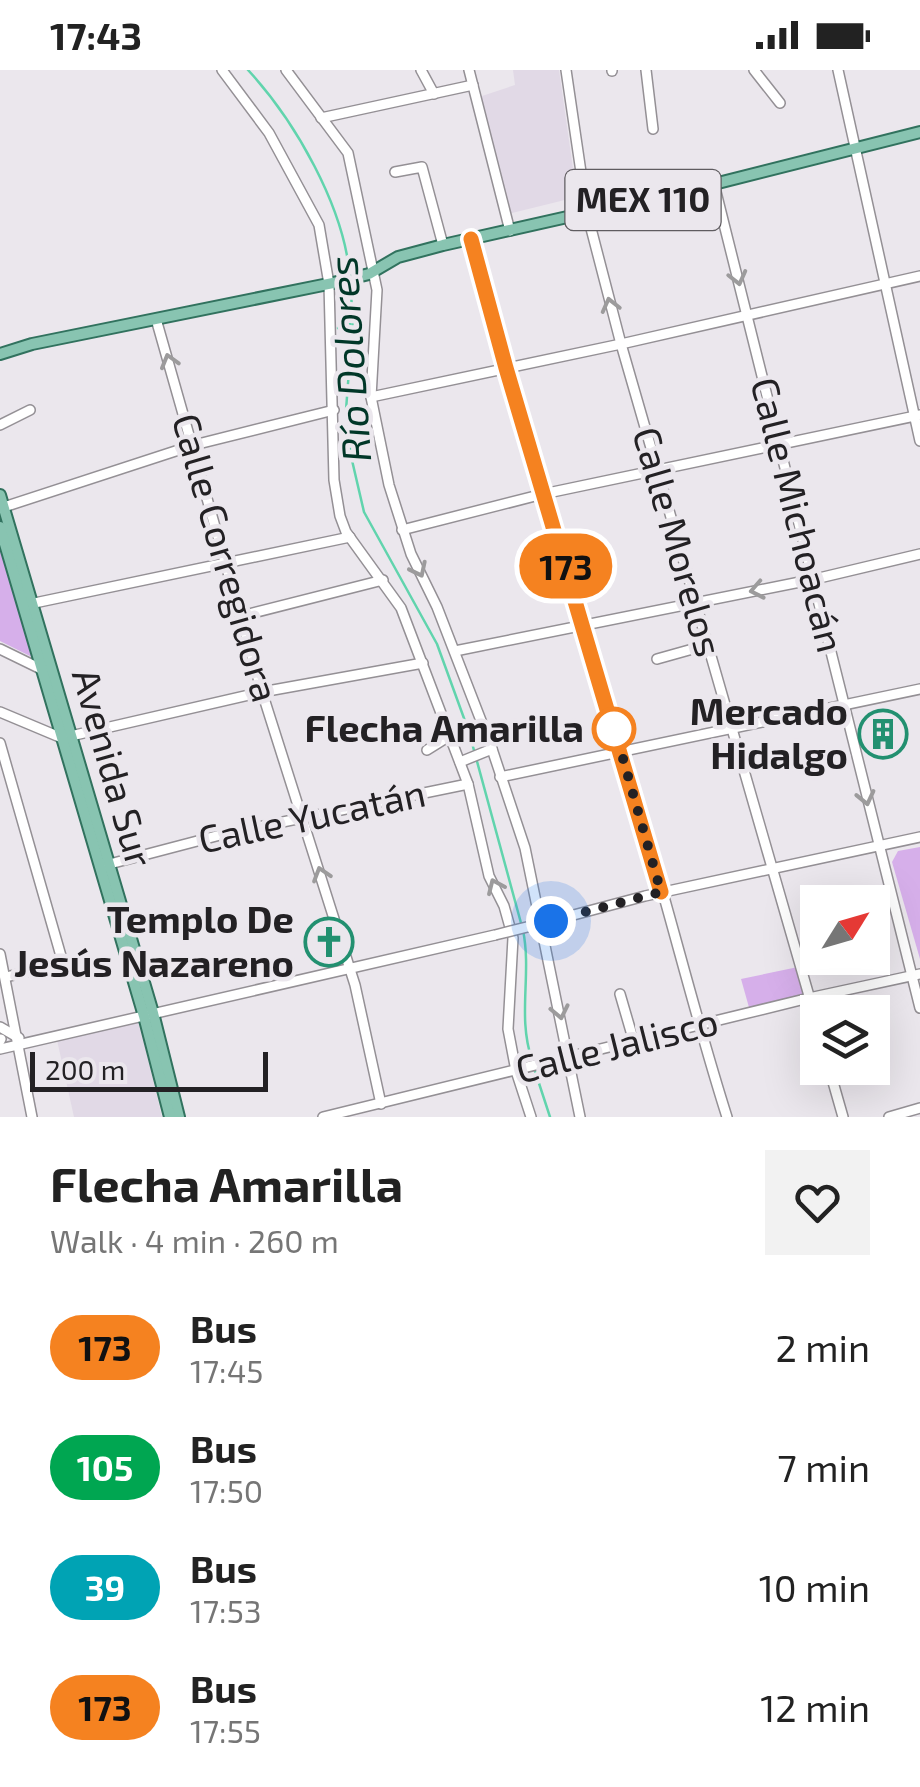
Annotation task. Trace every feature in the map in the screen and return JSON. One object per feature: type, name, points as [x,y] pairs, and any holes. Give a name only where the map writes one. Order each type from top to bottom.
[{"type":"main road","name":"MEX 110","points":[[0,354],[32,344],[331,284],[443,245],[714,184],[920,132]]},
{"type":"main road","name":"MEX 110","points":[[0,342],[32,344]]},
{"type":"main road","name":"Avenida Sur","points":[[0,495],[27,605],[179,1117]]},
{"type":"main road","name":"Avenida Sur","points":[[0,528],[27,605],[41,669],[66,737]]},
{"type":"main road","name":"Avenida Sur","points":[[149,1015],[170,1117]]},
{"type":"street","points":[[222,70],[268,132],[319,225],[331,284],[334,480],[340,516],[350,538],[401,608],[462,761],[490,876],[513,938],[508,1029],[530,1117]]},
{"type":"street","points":[[286,70],[348,154],[377,290],[371,397],[402,530],[455,651],[524,848],[580,1117]]},
{"type":"street","points":[[420,70],[434,94]]},
{"type":"street","points":[[469,70],[510,231]]},
{"type":"street","name":"Calle Morelos","points":[[566,70],[587,214],[620,344],[809,995]]},
{"type":"street","points":[[646,70],[653,129]]},
{"type":"street","points":[[754,70],[780,103]]},
{"type":"street","points":[[838,70],[920,442]]},
{"type":"street","points":[[321,118],[473,84]]},
{"type":"street","points":[[395,172],[422,167],[443,245]]},
{"type":"street","name":"Calle Michoacán","points":[[714,184],[877,846],[916,976],[920,1008]]},
{"type":"street","points":[[471,239],[727,1117]]},
{"type":"street","points":[[371,397],[920,276]]},
{"type":"street","name":"Calle Corregidora","points":[[156,319],[262,692],[349,968],[381,1104]]},
{"type":"street","points":[[0,425],[30,410]]},
{"type":"street","points":[[2,508],[194,446],[334,410]]},
{"type":"street","points":[[402,530],[544,494],[917,415]]},
{"type":"street","points":[[27,605],[350,538]]},
{"type":"street","points":[[455,651],[920,554]]},
{"type":"street","points":[[241,616],[383,580]]},
{"type":"street","points":[[657,660],[707,645]]},
{"type":"street","points":[[0,649],[41,669]]},
{"type":"street","points":[[0,712],[66,737],[262,692],[424,663]]},
{"type":"street","points":[[500,777],[920,689]]},
{"type":"street","points":[[427,750],[450,735]]},
{"type":"street","points":[[0,743],[63,963],[3,971]]},
{"type":"street","points":[[462,761],[488,751]]},
{"type":"street","points":[[0,778],[11,783]]},
{"type":"street","name":"Calle Yucatán","points":[[104,865],[468,784]]},
{"type":"street","points":[[0,1042],[149,1015],[661,892],[920,837]]},
{"type":"street","points":[[0,954],[22,1041],[32,1117]]},
{"type":"street","name":"Calle Jalisco","points":[[824,995],[916,976]]},
{"type":"street","points":[[620,994],[634,1042]]},
{"type":"street","name":"Calle Jalisco","points":[[323,1117],[349,1114],[800,1000]]},
{"type":"street","points":[[0,1028],[22,1041]]},
{"type":"street","points":[[834,1085],[843,1117]]},
{"type":"street","points":[[889,1117],[920,1108]]},
{"type":"shaded area","points":[[513,70],[559,70],[577,197],[508,214],[479,97],[515,85]]},
{"type":"shaded area","points":[[0,530],[38,660],[0,641]]},
{"type":"shaded area","points":[[920,847],[920,959],[892,862],[898,851]]},
{"type":"shaded area","points":[[340,937],[349,967],[329,972],[320,943]]},
{"type":"shaded area","points":[[798,967],[806,995],[750,1011],[741,979]]},
{"type":"shaded area","points":[[139,1021],[162,1117],[74,1117],[57,1040]]},
{"type":"waterway","name":"Río Dolores","points":[[248,70],[283,114],[314,166],[338,222],[350,277]]},
{"type":"waterway","name":"Río Dolores","points":[[350,285],[353,317],[346,410],[351,456],[364,512],[437,644],[469,732],[521,923]]},
{"type":"waterway","points":[[338,328],[350,324]]},
{"type":"waterway","name":"Río Dolores","points":[[523,930],[526,1027],[532,1060]]},
{"type":"waterway","name":"Río Dolores","points":[[534,1068],[550,1117]]},
{"type":"bus line","name":"173","points":[[471,239],[661,892]]},
{"type":"place","name":"Flecha Amarilla","points":[[614,729]]},
{"type":"place","name":"Mercado Hidalgo","points":[[883,734]]},
{"type":"place","name":"Templo De Jesús Nazareno","points":[[329,942]]},
{"type":"route","points":[[551,921],[661,892],[612,720],[614,729]]}]
